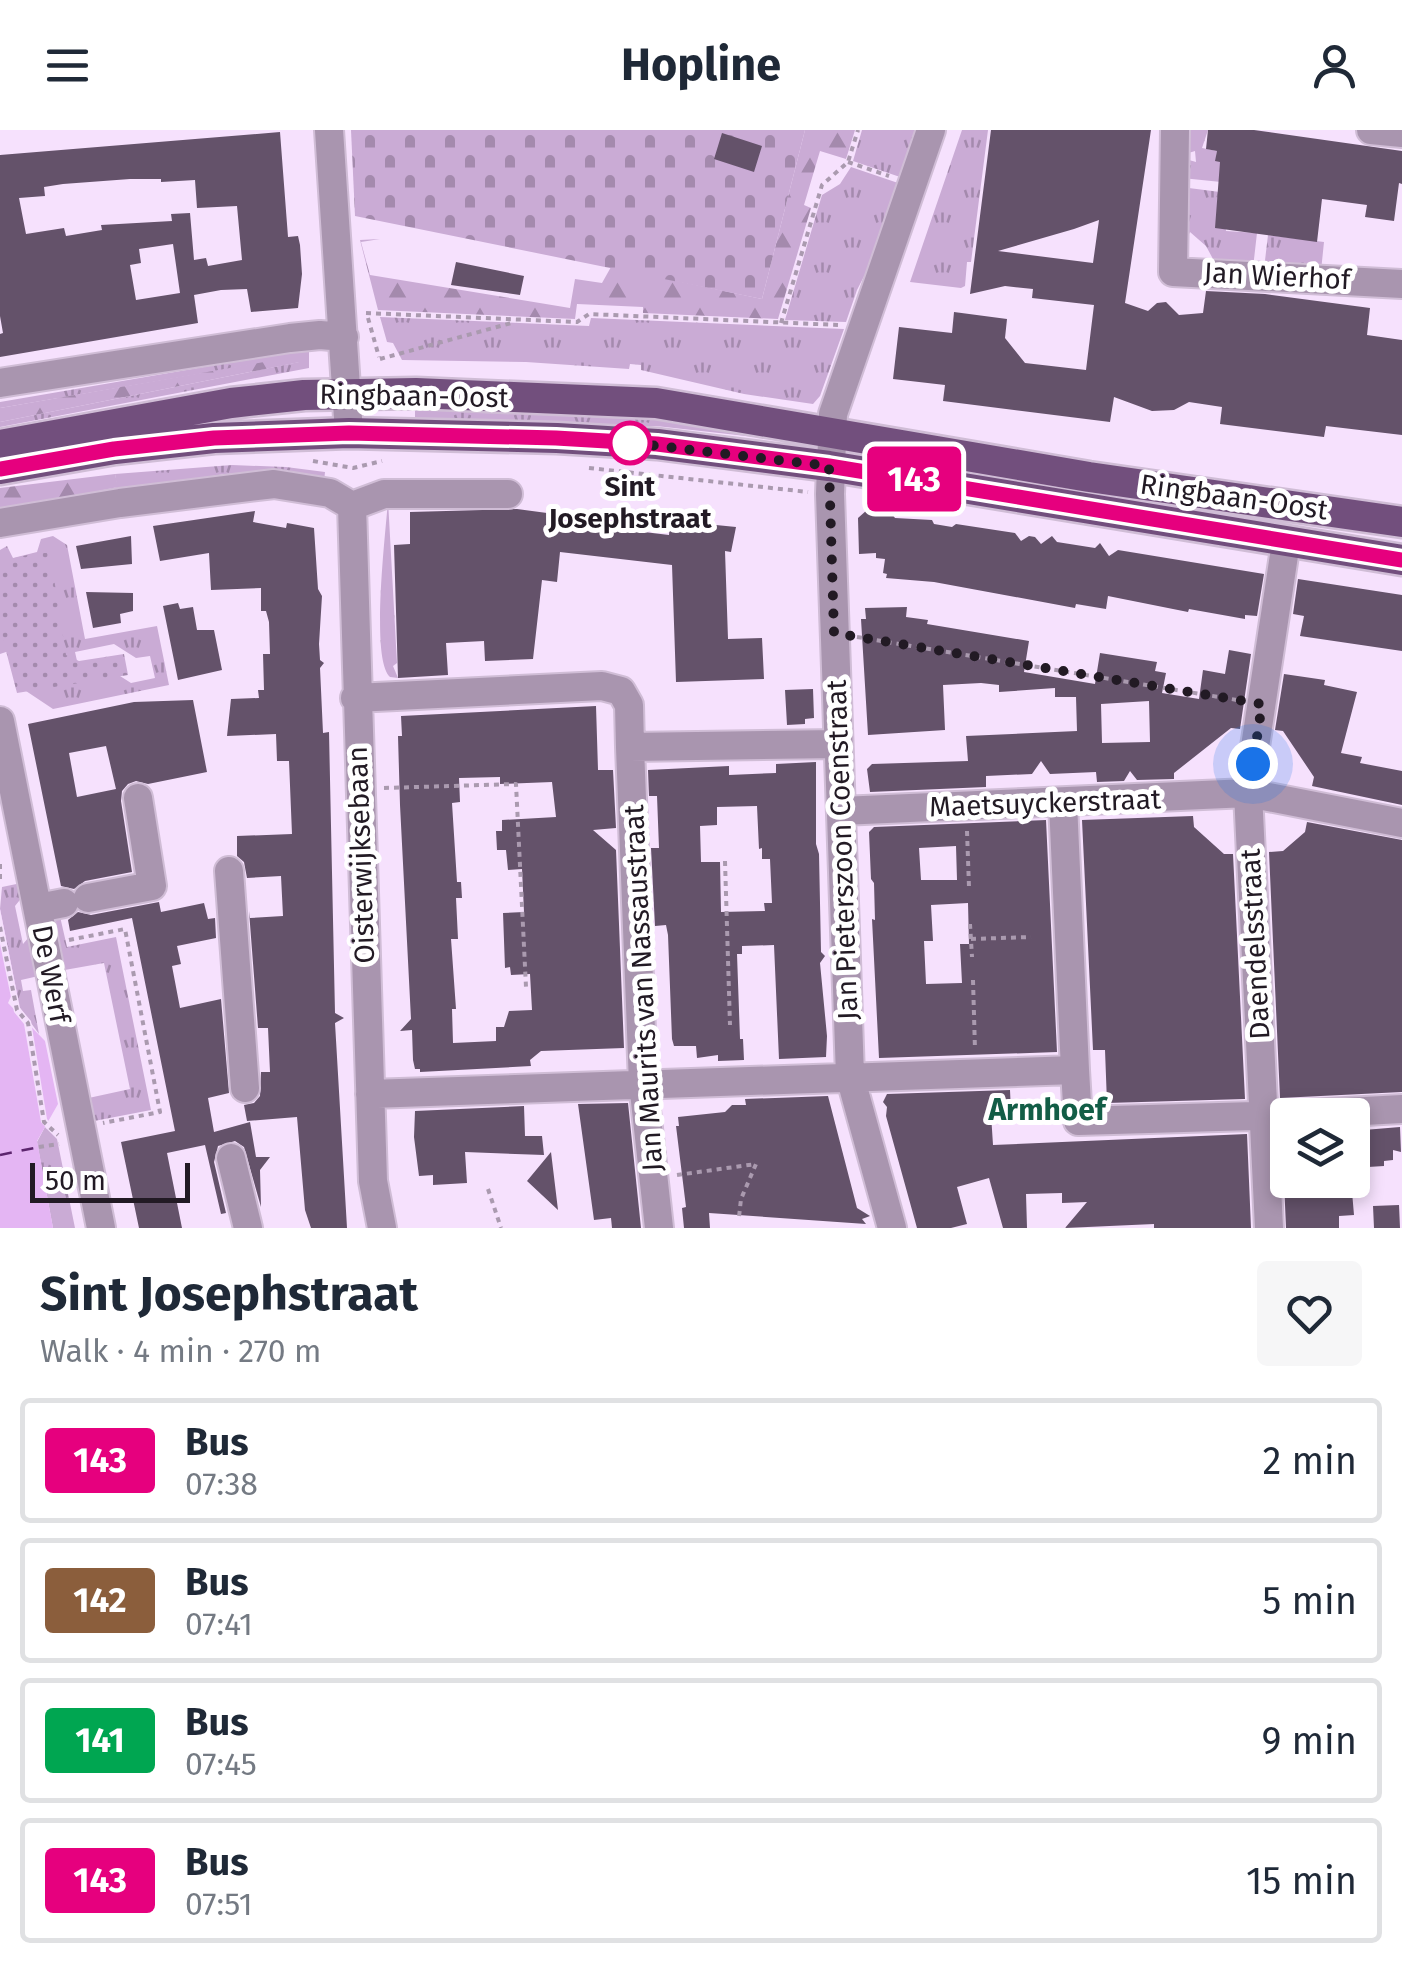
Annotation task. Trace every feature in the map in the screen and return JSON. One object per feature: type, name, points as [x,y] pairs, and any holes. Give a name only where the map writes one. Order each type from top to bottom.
[{"type":"main road","name":"Ringbaan-Oost","points":[[0,445],[231,403],[304,395],[416,393],[656,402],[1089,477],[1402,522]]},
{"type":"main road","name":"Ringbaan-Oost","points":[[0,469],[114,449],[214,438],[349,433],[590,440],[829,480],[1402,560]]},
{"type":"street","points":[[329,130],[349,433]]},
{"type":"street","points":[[829,480],[832,414],[931,130]]},
{"type":"street","name":"Jan Wierhof","points":[[1175,130],[1174,272],[1402,284]]},
{"type":"street","points":[[1372,130],[1402,133]]},
{"type":"street","name":"Ringbaan-Oost","points":[[0,383],[320,334],[344,337]]},
{"type":"street","name":"Jan Pieterszoon Coenstraat","points":[[829,480],[850,1076],[892,1228]]},
{"type":"street","points":[[0,523],[274,484],[341,500],[384,494],[508,494]]},
{"type":"street","name":"Oisterwijksebaan","points":[[341,500],[355,698],[372,1181],[382,1228]]},
{"type":"street","name":"Daendelsstraat","points":[[1279,1098],[1248,793],[1286,542]]},
{"type":"street","name":"Jan Maurits van Nassaustraat","points":[[355,698],[602,686],[621,691],[629,705],[643,1083],[660,1228]]},
{"type":"street","name":"De Werf","points":[[0,721],[56,900],[45,944],[68,1130],[101,1228]]},
{"type":"street","points":[[630,747],[838,744]]},
{"type":"street","name":"Maetsuyckerstraat","points":[[841,811],[1248,793],[1402,823]]},
{"type":"street","points":[[56,900],[152,886],[138,798]]},
{"type":"street","points":[[1064,803],[1078,1121],[1270,1116]]},
{"type":"street","points":[[229,870],[245,1088]]},
{"type":"street","points":[[370,1094],[1076,1070]]},
{"type":"street","points":[[1370,1112],[1402,1110]]},
{"type":"street","points":[[232,1158],[248,1228]]},
{"type":"street","name":"Daendelsstraat","points":[[1269,1228],[1272,1198]]},
{"type":"path","points":[[780,322],[822,185],[848,162],[858,130]]},
{"type":"path","points":[[848,162],[913,184]]},
{"type":"path","points":[[366,313],[578,322],[589,314],[862,326]]},
{"type":"path","points":[[380,359],[522,320]]},
{"type":"path","points":[[302,460],[353,468],[382,461]]},
{"type":"path","points":[[576,466],[829,480]]},
{"type":"path","points":[[834,633],[1262,704]]},
{"type":"path","points":[[359,789],[516,784],[526,987]]},
{"type":"path","points":[[966,806],[969,887]]},
{"type":"path","points":[[725,861],[730,1025]]},
{"type":"path","points":[[0,864],[0,879]]},
{"type":"path","points":[[970,924],[972,957]]},
{"type":"path","points":[[0,927],[17,1010],[28,1022],[44,1122],[68,1130],[160,1112],[125,929],[45,944]]},
{"type":"path","points":[[971,939],[1031,937]]},
{"type":"path","points":[[972,980],[975,1072]]},
{"type":"path","points":[[39,1147],[60,1144],[68,1130]]},
{"type":"path","points":[[654,1178],[756,1164],[739,1217]]},
{"type":"path","points":[[488,1190],[501,1228]]},
{"type":"green space","points":[[351,130],[805,130],[762,299],[355,216]]},
{"type":"green space","points":[[805,130],[855,130],[846,159],[820,151],[804,205],[811,208],[778,319],[643,313],[643,307],[577,304],[575,319],[378,310],[360,240],[380,239],[361,242],[370,275],[570,308],[575,279],[602,283],[611,267],[762,299]]},
{"type":"green space","points":[[862,130],[920,130],[903,178],[853,161]]},
{"type":"green space","points":[[962,130],[988,130],[965,286],[910,282]]},
{"type":"green space","points":[[1182,130],[1208,130],[1202,148],[1217,151],[1216,160],[1228,162],[1221,182],[1182,178],[1182,158],[1196,162],[1195,151],[1182,155]]},
{"type":"green space","points":[[851,167],[901,184],[879,247],[846,322],[785,320],[822,195],[840,184]]},
{"type":"green space","points":[[1181,187],[1220,192],[1226,231],[1257,233],[1253,268],[1199,263],[1213,259],[1206,246],[1190,232],[1184,245]]},
{"type":"green space","points":[[1268,235],[1324,242],[1321,271],[1264,269]]},
{"type":"green space","points":[[380,317],[589,326],[591,318],[844,329],[820,396],[813,404],[744,394],[641,370],[641,365],[630,364],[629,369],[402,360],[393,343],[387,342]]},
{"type":"green space","points":[[309,349],[309,368],[0,427],[0,422],[299,362],[299,357],[0,408],[0,402]]},
{"type":"green space","points":[[299,356],[300,362],[0,422],[0,408]]},
{"type":"green space","points":[[415,408],[603,415],[705,424],[810,443],[656,426],[619,431],[415,425]]},
{"type":"green space","points":[[232,465],[325,472],[324,482],[266,473],[225,474],[0,511],[117,487],[115,474]]},
{"type":"green space","points":[[115,474],[118,487],[0,511],[0,488]]},
{"type":"green space","points":[[388,500],[397,663],[393,666],[398,678],[390,677],[381,646]]},
{"type":"green space","points":[[53,536],[67,545],[85,639],[157,626],[169,685],[53,709],[23,689],[12,650],[0,654],[0,550],[7,546],[13,558],[37,552],[41,539]],"holes":[[[114,644],[136,658],[150,656],[155,678],[131,683],[109,669],[80,674],[75,652]]]},
{"type":"green space","points":[[50,553],[66,655],[79,661],[124,654],[128,675],[17,693],[0,628],[0,565],[2,561]]},
{"type":"green space","points":[[26,882],[27,891],[15,906],[23,944],[35,930],[43,975],[21,980],[23,991],[31,990],[39,1034],[20,1008],[0,909],[2,887]]},
{"type":"green space","points":[[59,912],[67,947],[116,937],[151,1110],[89,1122],[84,1099],[130,1089],[104,963],[59,971],[52,916]]},
{"type":"green space","points":[[45,1127],[57,1139],[75,1228],[53,1228],[37,1142]]},
{"type":"shaded area","points":[[0,909],[17,994],[12,994],[8,1003],[45,1041],[58,1104],[37,1141],[53,1228],[0,1228]]},
{"type":"pier","points":[[0,909],[18,999],[15,1002],[31,1021],[51,1124],[47,1129],[41,1122],[24,1024],[14,1012],[0,944]]},
{"type":"building","points":[[991,130],[1151,130],[1125,303],[1148,311],[1157,303],[1166,302],[1179,315],[1203,313],[1206,291],[1265,294],[1370,308],[1367,335],[1402,340],[1402,435],[1326,426],[1324,437],[1220,424],[1222,407],[1189,402],[1174,410],[1152,411],[1114,397],[1110,422],[943,401],[945,385],[893,379],[899,327],[952,333],[954,312],[1007,319],[1005,338],[1025,363],[1086,370],[1094,305],[1032,298],[1033,289],[1005,286],[970,294]],"holes":[[[1099,220],[1093,263],[998,251]]]},
{"type":"building","points":[[1208,130],[1254,130],[1402,151],[1402,184],[1399,183],[1394,221],[1365,217],[1367,205],[1322,199],[1317,242],[1215,228],[1220,162],[1215,161],[1217,151],[1206,149]]},
{"type":"building","points":[[280,132],[288,237],[298,236],[300,245],[298,308],[251,312],[247,289],[221,290],[194,295],[198,323],[0,357],[0,155]],"holes":[[[130,179],[195,180],[197,208],[237,206],[242,260],[208,266],[206,258],[194,260],[190,213],[171,214],[172,221],[101,225],[102,230],[66,236],[64,228],[26,234],[19,198],[45,196],[44,187]],[[173,244],[180,293],[136,300],[130,265],[141,263],[139,249]]]},
{"type":"building","points":[[722,133],[762,146],[754,172],[714,159]]},
{"type":"building","points":[[456,262],[524,276],[520,295],[451,285]]},
{"type":"building","points":[[517,509],[562,515],[561,522],[669,535],[670,524],[681,525],[683,510],[707,513],[706,524],[736,527],[731,552],[725,551],[728,639],[762,638],[764,679],[676,682],[672,565],[560,552],[557,582],[542,580],[533,659],[485,661],[484,641],[446,643],[448,675],[398,678],[394,545],[410,544],[410,512]]},
{"type":"building","points":[[867,510],[952,527],[956,524],[1015,533],[1021,541],[1029,536],[1041,544],[1052,536],[1057,542],[1095,548],[1100,543],[1109,556],[1118,550],[1264,574],[1257,616],[1245,615],[1245,619],[1189,609],[1188,612],[1108,596],[1106,609],[1076,604],[1075,608],[934,582],[886,578],[885,559],[876,558],[876,553],[859,554],[858,518]]},
{"type":"building","points":[[255,511],[253,522],[314,528],[318,589],[322,596],[319,644],[320,660],[324,663],[320,668],[323,733],[329,732],[335,1013],[344,1018],[335,1023],[347,1228],[311,1228],[305,1210],[297,1117],[247,1121],[244,1105],[254,1103],[260,1096],[261,1072],[270,1072],[268,1028],[258,1028],[249,911],[250,918],[283,916],[281,876],[247,878],[244,862],[237,856],[237,836],[292,834],[289,761],[277,761],[276,734],[227,736],[231,699],[259,698],[258,690],[264,690],[263,654],[270,654],[269,622],[266,611],[261,611],[261,588],[211,590],[209,553],[160,561],[153,526]]},
{"type":"building","points":[[131,536],[132,564],[81,569],[76,546]]},
{"type":"building","points":[[1298,579],[1402,595],[1402,651],[1300,636],[1304,616],[1293,614]]},
{"type":"building","points":[[86,592],[133,593],[133,611],[120,614],[121,623],[93,628]]},
{"type":"building","points":[[178,603],[180,609],[193,607],[197,630],[214,630],[222,670],[178,680],[163,606]]},
{"type":"building","points":[[907,607],[906,617],[928,620],[927,624],[1029,641],[1024,672],[1095,684],[1100,653],[1157,662],[1155,671],[1166,673],[1162,693],[1199,699],[1203,670],[1225,674],[1229,650],[1251,654],[1240,729],[1231,728],[1174,773],[1174,779],[1137,780],[1130,771],[1124,781],[1097,782],[1096,772],[1050,774],[1041,761],[1032,774],[986,776],[986,787],[870,792],[867,769],[872,764],[968,761],[966,736],[1077,731],[1076,697],[1055,697],[1055,688],[999,692],[999,685],[981,683],[943,685],[945,730],[868,735],[861,619],[866,619],[865,608]],"holes":[[[1149,701],[1150,742],[1102,743],[1101,704]]]},
{"type":"building","points":[[1284,674],[1325,680],[1324,685],[1357,692],[1341,753],[1362,757],[1360,763],[1402,771],[1402,805],[1312,786],[1314,777],[1283,731],[1275,730]]},
{"type":"building","points":[[813,689],[814,718],[805,719],[805,724],[787,725],[785,690]]},
{"type":"building","points":[[193,700],[207,772],[148,784],[128,784],[121,801],[132,872],[85,881],[74,889],[61,886],[28,724],[134,702]],"holes":[[[106,746],[116,789],[77,797],[69,753]]]},
{"type":"building","points":[[596,706],[598,770],[613,770],[616,828],[593,830],[616,850],[624,1048],[541,1051],[530,1060],[531,1066],[420,1072],[415,1069],[412,1030],[400,1031],[411,1019],[400,805],[401,716]],"holes":[[[500,777],[500,784],[552,782],[556,817],[502,820],[502,831],[496,831],[497,850],[506,850],[508,870],[522,869],[524,912],[503,913],[505,968],[510,967],[511,975],[530,974],[532,1010],[509,1011],[504,1027],[496,1027],[496,1041],[453,1043],[452,1009],[456,1009],[451,939],[458,939],[456,898],[462,898],[461,882],[457,882],[452,803],[460,802],[459,778]]]},
{"type":"building","points":[[816,762],[826,1057],[779,1059],[774,945],[742,946],[742,954],[737,954],[744,1060],[718,1061],[718,1055],[697,1058],[696,1046],[674,1046],[672,1039],[668,935],[666,925],[655,926],[651,848],[659,848],[657,796],[649,796],[648,770],[729,766],[729,775],[776,773],[776,764]],"holes":[[[757,806],[759,849],[762,848],[762,859],[770,859],[772,903],[764,903],[765,911],[721,912],[720,862],[701,862],[700,826],[717,825],[717,807]]]},
{"type":"building","points":[[1193,816],[1194,827],[1224,854],[1233,854],[1245,1099],[1107,1103],[1105,1050],[1093,1050],[1082,820]]},
{"type":"building","points":[[1046,820],[1057,1052],[879,1058],[869,832],[874,827]],"holes":[[[956,846],[957,880],[921,880],[919,848]],[[968,903],[969,944],[960,944],[962,983],[926,984],[924,941],[933,941],[931,905]]]},
{"type":"building","points":[[1307,822],[1402,840],[1402,1092],[1280,1098],[1269,852],[1283,851],[1305,832]]},
{"type":"building","points":[[159,902],[161,912],[204,903],[208,919],[215,918],[216,938],[177,946],[181,964],[172,966],[180,1008],[221,999],[229,1093],[208,1098],[214,1132],[250,1122],[256,1157],[270,1157],[260,1170],[261,1207],[244,1147],[235,1141],[218,1146],[214,1162],[226,1213],[221,1214],[205,1145],[167,1153],[182,1228],[139,1228],[121,1142],[175,1131],[132,918],[70,931],[68,920],[78,912],[91,915]]},
{"type":"building","points":[[1010,1090],[1011,1112],[991,1114],[993,1145],[1247,1134],[1251,1228],[1154,1228],[1154,1224],[1065,1228],[1087,1202],[1062,1203],[1062,1193],[1026,1194],[1027,1228],[1003,1228],[989,1178],[957,1187],[967,1224],[917,1228],[886,1116],[883,1102],[887,1094]]},
{"type":"building","points":[[828,1096],[857,1208],[870,1216],[862,1219],[866,1224],[709,1213],[710,1228],[684,1228],[682,1208],[686,1207],[678,1117],[725,1112],[732,1105],[746,1105],[745,1099]]},
{"type":"building","points":[[628,1103],[641,1228],[612,1228],[611,1218],[594,1220],[578,1104]]},
{"type":"building","points":[[524,1106],[525,1136],[542,1136],[544,1155],[465,1152],[467,1183],[433,1185],[433,1175],[419,1176],[415,1111]]},
{"type":"building","points":[[1400,1127],[1401,1152],[1393,1150],[1393,1160],[1384,1161],[1384,1166],[1370,1167],[1370,1130]]},
{"type":"building","points":[[551,1152],[558,1210],[527,1181]]},
{"type":"building","points":[[1285,1198],[1353,1198],[1354,1215],[1339,1216],[1339,1228],[1286,1228]]},
{"type":"building","points":[[1399,1205],[1400,1228],[1374,1228],[1373,1206]]},
{"type":"ferry route","points":[[0,1155],[39,1147]]},
{"type":"bus line","name":"143","points":[[0,469],[114,449],[214,438],[349,433],[657,444],[829,466],[1402,560]]},
{"type":"place","name":"Sint Josephstraat","points":[[630,443]]},
{"type":"district","name":"Armhoef","points":[[1047,1110]]},
{"type":"route","points":[[630,443],[624,442],[829,466],[834,633],[1262,704],[1253,764]]}]
